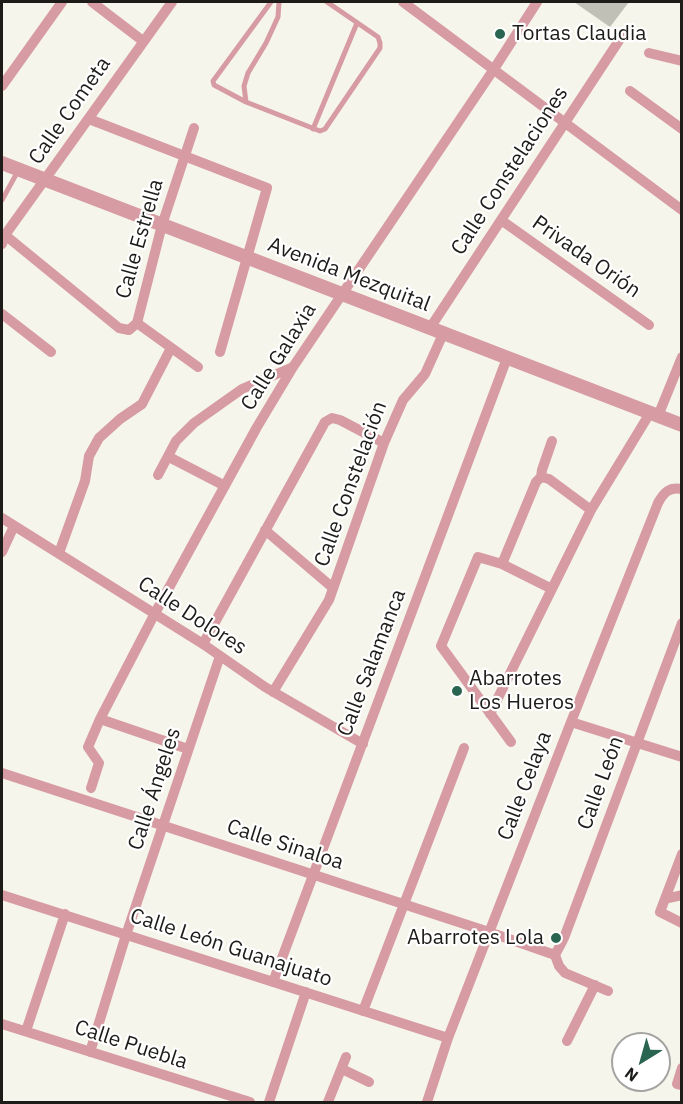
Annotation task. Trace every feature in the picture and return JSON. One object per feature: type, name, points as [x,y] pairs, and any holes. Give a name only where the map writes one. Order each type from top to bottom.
[{"type":"street","points":[[2,86],[62,2]]},
{"type":"street","points":[[92,2],[143,41]]},
{"type":"street","name":"Calle Cometa","points":[[3,239],[172,2]]},
{"type":"street","points":[[404,2],[681,210]]},
{"type":"street","name":"Calle Galaxia","points":[[91,788],[99,763],[88,747],[100,719],[257,427],[293,367],[537,2]]},
{"type":"street","name":"Calle Constelaciones","points":[[430,328],[622,36]]},
{"type":"street","points":[[649,53],[681,61]]},
{"type":"street","points":[[630,92],[681,129]]},
{"type":"street","points":[[89,118],[267,188],[220,352]]},
{"type":"street","name":"Calle Estrella","points":[[133,327],[162,225],[194,128]]},
{"type":"street","name":"Avenida Mezquital","points":[[2,163],[681,425]]},
{"type":"street","name":"Privada Orión","points":[[501,220],[649,325]]},
{"type":"street","points":[[3,239],[119,328],[133,327],[171,348],[198,367]]},
{"type":"street","points":[[2,314],[51,352]]},
{"type":"street","name":"Calle Constelación","points":[[273,692],[329,600],[384,443],[403,400],[425,374],[444,334]]},
{"type":"street","points":[[59,553],[85,481],[89,456],[99,438],[120,419],[142,404],[171,348]]},
{"type":"street","points":[[490,714],[591,510],[654,415],[681,357]]},
{"type":"street","name":"Calle Salamanca","points":[[273,982],[507,358]]},
{"type":"street","points":[[158,475],[176,441],[194,423],[242,389],[293,367]]},
{"type":"street","points":[[203,644],[325,422],[332,418],[340,420],[384,443]]},
{"type":"street","points":[[542,477],[542,470],[552,441]]},
{"type":"street","points":[[169,457],[225,486]]},
{"type":"street","points":[[542,477],[549,479],[591,510]]},
{"type":"street","points":[[502,564],[536,482],[542,477]]},
{"type":"street","name":"Calle Celaya","points":[[427,1102],[448,1038],[658,503],[664,493],[670,489],[681,489]]},
{"type":"street","name":"Calle Dolores","points":[[2,518],[203,644],[273,692],[363,744]]},
{"type":"street","points":[[2,552],[14,526]]},
{"type":"street","points":[[265,530],[333,588]]},
{"type":"street","points":[[511,742],[441,646],[478,557],[502,564],[552,589]]},
{"type":"street","name":"Calle León","points":[[555,955],[564,938],[681,623]]},
{"type":"street","name":"Calle Ángeles","points":[[90,1052],[126,935],[220,656]]},
{"type":"street","points":[[100,719],[188,749]]},
{"type":"street","points":[[571,722],[681,757]]},
{"type":"street","points":[[363,1011],[464,748]]},
{"type":"street","name":"Calle Sinaloa","points":[[2,773],[555,955]]},
{"type":"street","points":[[681,854],[660,912],[681,923]]},
{"type":"street","name":"Calle León Guanajuato","points":[[2,895],[448,1038]]},
{"type":"street","points":[[664,899],[681,895]]},
{"type":"street","points":[[26,1031],[65,914]]},
{"type":"street","points":[[555,955],[559,966],[565,973],[608,991]]},
{"type":"street","points":[[567,1041],[595,985]]},
{"type":"street","points":[[269,1102],[306,992]]},
{"type":"street","name":"Calle Puebla","points":[[2,1024],[250,1102]]},
{"type":"street","points":[[328,1102],[346,1057]]},
{"type":"street","points":[[681,1068],[677,1084],[681,1085]]},
{"type":"street","points":[[342,1069],[369,1082]]},
{"type":"lane","points":[[271,2],[213,81],[214,85],[246,102],[321,131],[325,129],[380,48],[378,38],[327,2]]},
{"type":"lane","points":[[246,102],[244,86],[248,73],[278,17],[279,2]]},
{"type":"lane","points":[[314,129],[357,23]]},
{"type":"lane","points":[[2,200],[18,170]]},
{"type":"building","points":[[574,2],[629,2],[610,27]]},
{"type":"place","name":"Tortas Claudia","points":[[500,34]]},
{"type":"place","name":"Abarrotes Los Hueros","points":[[457,691]]},
{"type":"place","name":"Abarrotes Lola","points":[[556,938]]}]
